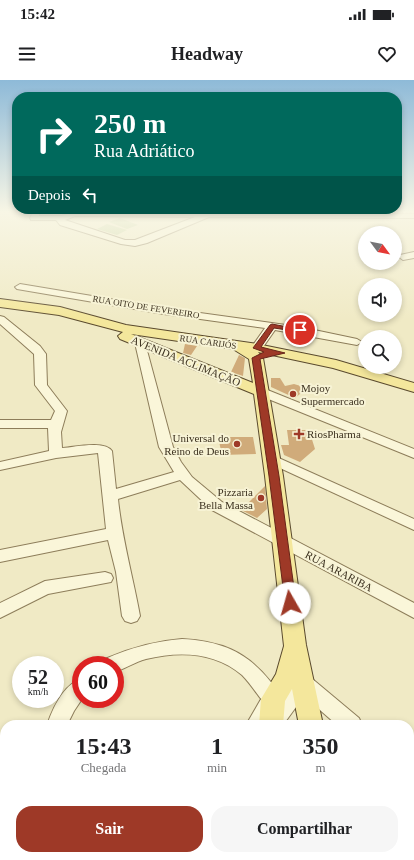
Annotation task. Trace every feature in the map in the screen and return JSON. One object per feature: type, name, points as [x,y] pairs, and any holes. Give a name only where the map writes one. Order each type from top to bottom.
[{"type":"main road","name":"RUA CARIJÓS","points":[[0,303],[60,311],[91,321],[161,335],[236,346],[256,353]]},
{"type":"main road","name":"AVENIDA ACLIMAÇÃO","points":[[91,321],[145,345],[260,391]]},
{"type":"main road","points":[[145,345],[161,335]]},
{"type":"main road","points":[[278,720],[294,709],[303,683],[301,661],[295,645],[272,459],[260,391],[256,353],[281,353],[336,364],[414,388]]},
{"type":"main road","points":[[294,709],[287,677],[295,645]]},
{"type":"street","points":[[403,257],[414,255]]},
{"type":"street","name":"RUA OITO DE FEVEREIRO","points":[[20,287],[164,311],[272,326],[357,342]]},
{"type":"street","points":[[0,319],[36,348],[40,354],[42,385],[61,411],[55,424],[52,438],[57,454]]},
{"type":"street","points":[[256,353],[272,326]]},
{"type":"street","name":"RUA ARARIBA","points":[[145,345],[166,448],[170,458],[195,488],[217,506],[414,611]]},
{"type":"street","name":"AVENIDA ACLIMAÇÃO","points":[[260,391],[414,454]]},
{"type":"street","points":[[0,424],[55,424]]},
{"type":"street","points":[[0,466],[57,454],[100,449],[105,451],[114,533],[124,572],[131,616]]},
{"type":"street","points":[[272,459],[414,525]]},
{"type":"street","points":[[111,496],[184,474]]},
{"type":"street","points":[[0,556],[114,533]]},
{"type":"street","points":[[0,611],[45,588],[106,578]]},
{"type":"street","points":[[124,660],[143,652],[182,646],[202,648],[221,653],[239,663],[294,709],[268,720]]},
{"type":"street","points":[[303,683],[346,720]]},
{"type":"street","points":[[59,720],[61,713],[72,696]]},
{"type":"building","points":[[185,344],[197,346],[191,355],[183,353]]},
{"type":"building","points":[[239,355],[245,358],[243,376],[231,372]]},
{"type":"building","name":"Mojoy Supermercado","points":[[271,378],[280,378],[285,386],[294,384],[304,387],[303,389],[305,390],[295,398],[271,387]]},
{"type":"building","points":[[287,430],[309,430],[315,449],[300,462],[284,455],[281,445],[289,445]]},
{"type":"building","name":"Universal do Reino de Deus","points":[[218,437],[253,437],[256,454],[222,455]]},
{"type":"building","points":[[265,486],[267,509],[257,518],[241,510]]},
{"type":"place","name":"Mojoy Supermercado","points":[[293,394]]},
{"type":"place","name":"RiosPharma","points":[[299,434]]},
{"type":"place","name":"Universal do Reino de Deus","points":[[237,444]]},
{"type":"place","name":"Pizzaria Bella Massa","points":[[261,498]]},
{"type":"route","points":[[290,603],[272,459],[260,391],[256,358],[265,354],[281,353],[257,348],[272,326],[300,330]]}]
